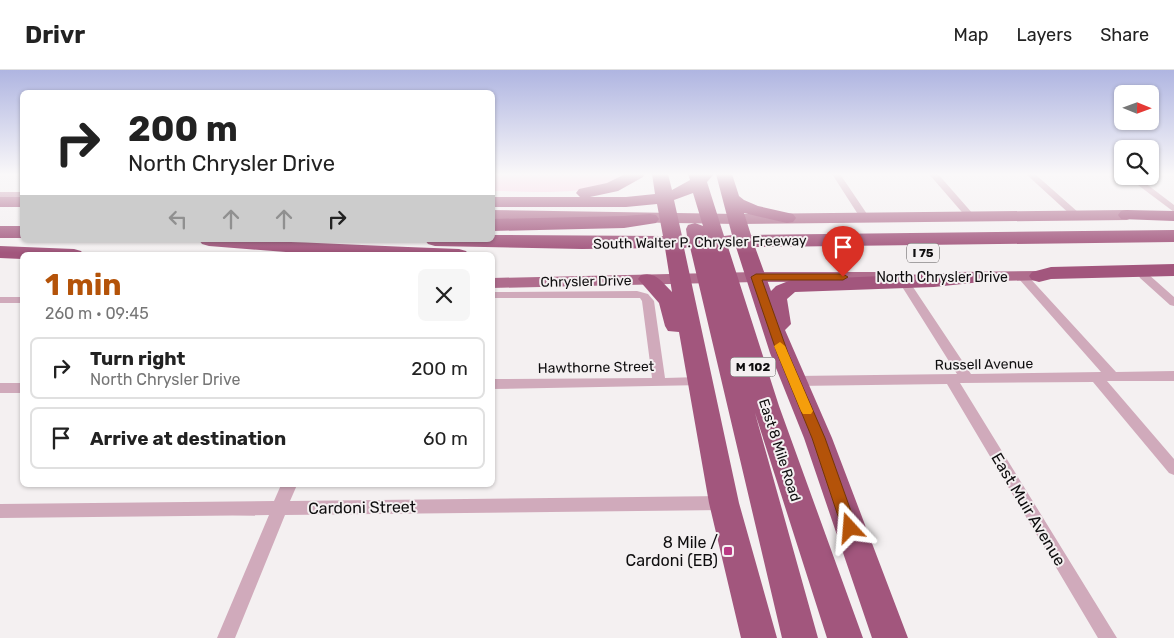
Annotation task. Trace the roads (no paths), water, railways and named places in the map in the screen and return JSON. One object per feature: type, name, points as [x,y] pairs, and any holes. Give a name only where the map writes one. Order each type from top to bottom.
[{"type":"highway","points":[[495,202],[635,201]]},
{"type":"highway","points":[[666,201],[724,503],[759,638]]},
{"type":"highway","name":"East 8 Mile Road","points":[[688,201],[800,638]]},
{"type":"highway","name":"East 8 Mile Road","points":[[704,201],[752,364],[845,638]]},
{"type":"highway","points":[[732,201],[754,272],[788,367],[818,438],[890,638]]},
{"type":"highway","points":[[734,201],[746,210],[772,213],[787,218]]},
{"type":"highway","points":[[0,202],[20,202]]},
{"type":"highway","points":[[1127,215],[1174,216]]},
{"type":"highway","points":[[0,217],[20,217]]},
{"type":"highway","points":[[495,225],[624,222],[650,219]]},
{"type":"highway","points":[[0,232],[20,232]]},
{"type":"highway","name":"South Walter P. Chrysler Freeway","points":[[495,241],[582,243],[1174,236]]},
{"type":"highway","points":[[234,242],[375,252]]},
{"type":"highway","points":[[326,252],[346,242]]},
{"type":"highway","name":"I 75","points":[[495,256],[694,256],[1174,250]]},
{"type":"highway","points":[[1,257],[20,256]]},
{"type":"highway","points":[[1031,276],[1051,273],[1174,270]]},
{"type":"highway","points":[[788,367],[776,299],[786,288],[800,285],[974,278]]},
{"type":"highway","points":[[648,279],[669,301],[688,367],[700,382]]},
{"type":"main road","points":[[495,215],[587,215],[650,219],[671,227],[739,226],[787,218],[1127,215],[1174,211]]},
{"type":"main road","points":[[1,257],[20,257]]},
{"type":"main road","name":"North Chrysler Drive","points":[[680,271],[754,272],[897,280]]},
{"type":"main road","name":"Chrysler Drive","points":[[495,283],[648,279],[680,271]]},
{"type":"main road","name":"North Chrysler Drive","points":[[974,278],[1174,276]]},
{"type":"street","points":[[853,201],[864,217]]},
{"type":"street","points":[[956,201],[970,216]]},
{"type":"street","points":[[1060,201],[1076,215]]},
{"type":"street","points":[[1161,201],[1174,211]]},
{"type":"street","points":[[1031,276],[1112,376]]},
{"type":"street","points":[[1144,276],[1174,303]]},
{"type":"street","points":[[897,280],[967,379]]},
{"type":"street","points":[[495,295],[637,294],[644,296],[649,303],[660,382]]},
{"type":"street","points":[[0,300],[20,300]]},
{"type":"street","name":"Russell Avenue","points":[[788,367],[951,379],[1174,376]]},
{"type":"street","points":[[1096,377],[1174,469]]},
{"type":"street","name":"East Muir Avenue","points":[[951,379],[1108,638]]},
{"type":"street","name":"Hawthorne Street","points":[[495,384],[700,382]]},
{"type":"street","points":[[0,388],[20,388]]},
{"type":"street","points":[[226,638],[288,487]]},
{"type":"street","name":"Cardoni Street","points":[[0,511],[724,503]]},
{"type":"place","name":"8 Mile / Cardoni (EB)","points":[[728,551]]}]
